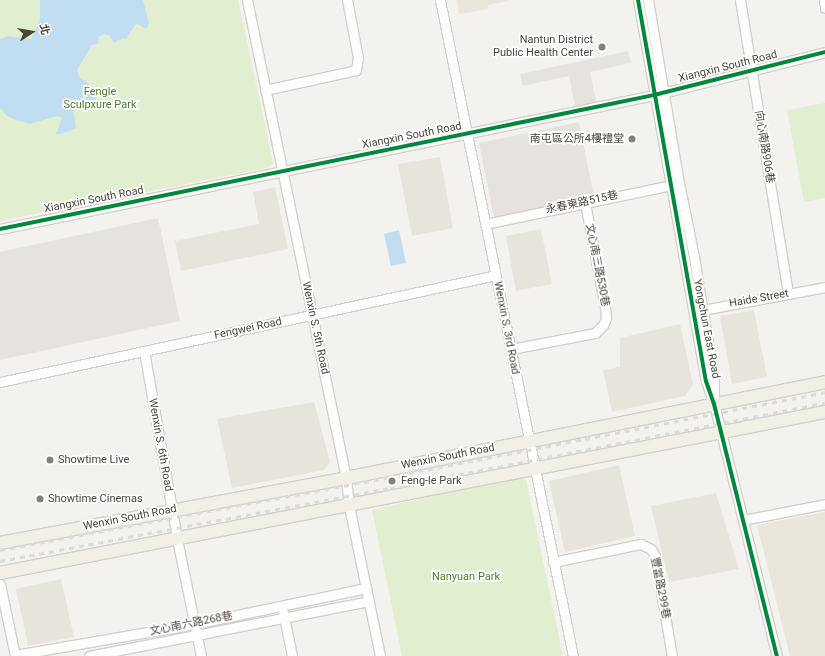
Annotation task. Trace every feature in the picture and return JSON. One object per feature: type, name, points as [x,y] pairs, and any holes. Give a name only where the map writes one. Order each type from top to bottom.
[{"type":"main road","name":"Wenxin South Road","points":[[0,543],[346,478],[825,382]]},
{"type":"main road","points":[[0,573],[825,412]]},
{"type":"street","name":"Wenxin S. 5th Road","points":[[247,0],[346,478],[349,506],[380,656]]},
{"type":"street","points":[[265,90],[356,70],[358,58],[347,0]]},
{"type":"street","name":"Wenxin S. 3rd Road","points":[[440,0],[573,656]]},
{"type":"street","name":"Yongchun East Road","points":[[638,0],[654,95],[675,184]]},
{"type":"street","name":"Yongchun East Road","points":[[648,0],[664,92],[675,184],[697,311],[714,380],[714,404],[777,656]]},
{"type":"street","name":"向心南路906巷","points":[[740,0],[788,294]]},
{"type":"street","points":[[824,0],[825,8]]},
{"type":"street","name":"Xiangxin South Road","points":[[0,228],[654,95],[825,52]]},
{"type":"street","name":"永春東路515巷","points":[[485,224],[675,184]]},
{"type":"street","name":"文心南三路530巷","points":[[511,349],[595,333],[603,325],[606,318],[605,307],[585,203]]},
{"type":"street","name":"Fengwei Road","points":[[0,382],[496,276]]},
{"type":"street","name":"Haide Street","points":[[697,311],[825,287]]},
{"type":"street","name":"Wenxin S. 6th Road","points":[[144,351],[177,539],[201,656]]},
{"type":"street","points":[[743,520],[825,504]]},
{"type":"street","name":"豐富路299巷","points":[[553,562],[641,544],[651,549],[655,556],[672,656]]},
{"type":"street","points":[[0,584],[15,656]]},
{"type":"street","name":"文心南六路268巷","points":[[15,656],[282,607],[366,588]]},
{"type":"street","name":"文心南六路268巷","points":[[89,656],[369,601]]},
{"type":"street","points":[[282,607],[292,656]]},
{"type":"shaded area","points":[[457,0],[508,1],[488,5],[488,9],[459,14]]},
{"type":"shaded area","points":[[628,51],[631,63],[590,72],[596,102],[575,107],[569,76],[523,86],[520,74]]},
{"type":"shaded area","points":[[579,122],[594,197],[494,218],[479,143]]},
{"type":"shaded area","points":[[440,157],[453,228],[412,236],[398,164]]},
{"type":"shaded area","points":[[275,187],[288,249],[181,271],[175,241],[259,224],[253,192]]},
{"type":"shaded area","points":[[158,218],[180,321],[0,360],[0,252]]},
{"type":"shaded area","points":[[541,229],[552,284],[516,291],[506,236]]},
{"type":"shaded area","points":[[754,310],[767,377],[732,384],[720,316]]},
{"type":"shaded area","points":[[680,324],[693,385],[685,396],[612,412],[603,370],[620,367],[620,338]]},
{"type":"shaded area","points":[[314,402],[330,462],[324,470],[232,488],[217,419]]},
{"type":"shaded area","points":[[619,465],[635,536],[565,552],[549,481]]},
{"type":"shaded area","points":[[716,493],[739,569],[669,582],[651,506]]},
{"type":"shaded area","points":[[825,512],[825,656],[790,656],[757,525]]},
{"type":"shaded area","points":[[61,579],[74,637],[28,646],[16,589]]},
{"type":"green space","name":"Fengle Sculpxure Park","points":[[0,0],[238,0],[273,163],[267,168],[0,221]]},
{"type":"green space","points":[[825,103],[825,198],[804,202],[787,110]]},
{"type":"green space","name":"Nanyuan Park","points":[[515,477],[526,480],[563,656],[402,656],[372,510]]},
{"type":"water","points":[[40,0],[143,0],[149,24],[146,29],[138,24],[135,25],[126,39],[123,38],[114,43],[110,36],[104,34],[99,37],[98,44],[92,45],[77,70],[79,77],[89,84],[96,93],[95,107],[86,112],[72,101],[76,128],[61,134],[56,134],[62,118],[57,116],[30,124],[7,116],[0,108],[0,39],[8,36],[31,39],[40,20]]},
{"type":"water","points":[[399,230],[406,263],[391,266],[384,234]]},
{"type":"railway","points":[[0,550],[389,477],[825,392]]},
{"type":"railway","points":[[0,561],[390,488],[825,403]]},
{"type":"cycle path","points":[[638,0],[706,381],[714,404],[777,656]]},
{"type":"cycle path","points":[[0,229],[654,95],[825,52]]},
{"type":"place","name":"Nantun District Public Health Center","points":[[602,47]]},
{"type":"place","name":"南屯區公所4樓禮堂","points":[[632,139]]},
{"type":"place","name":"Showtime Live","points":[[50,460]]},
{"type":"place","name":"Feng-le Park","points":[[392,481]]},
{"type":"place","name":"Showtime Cinemas","points":[[40,499]]}]
